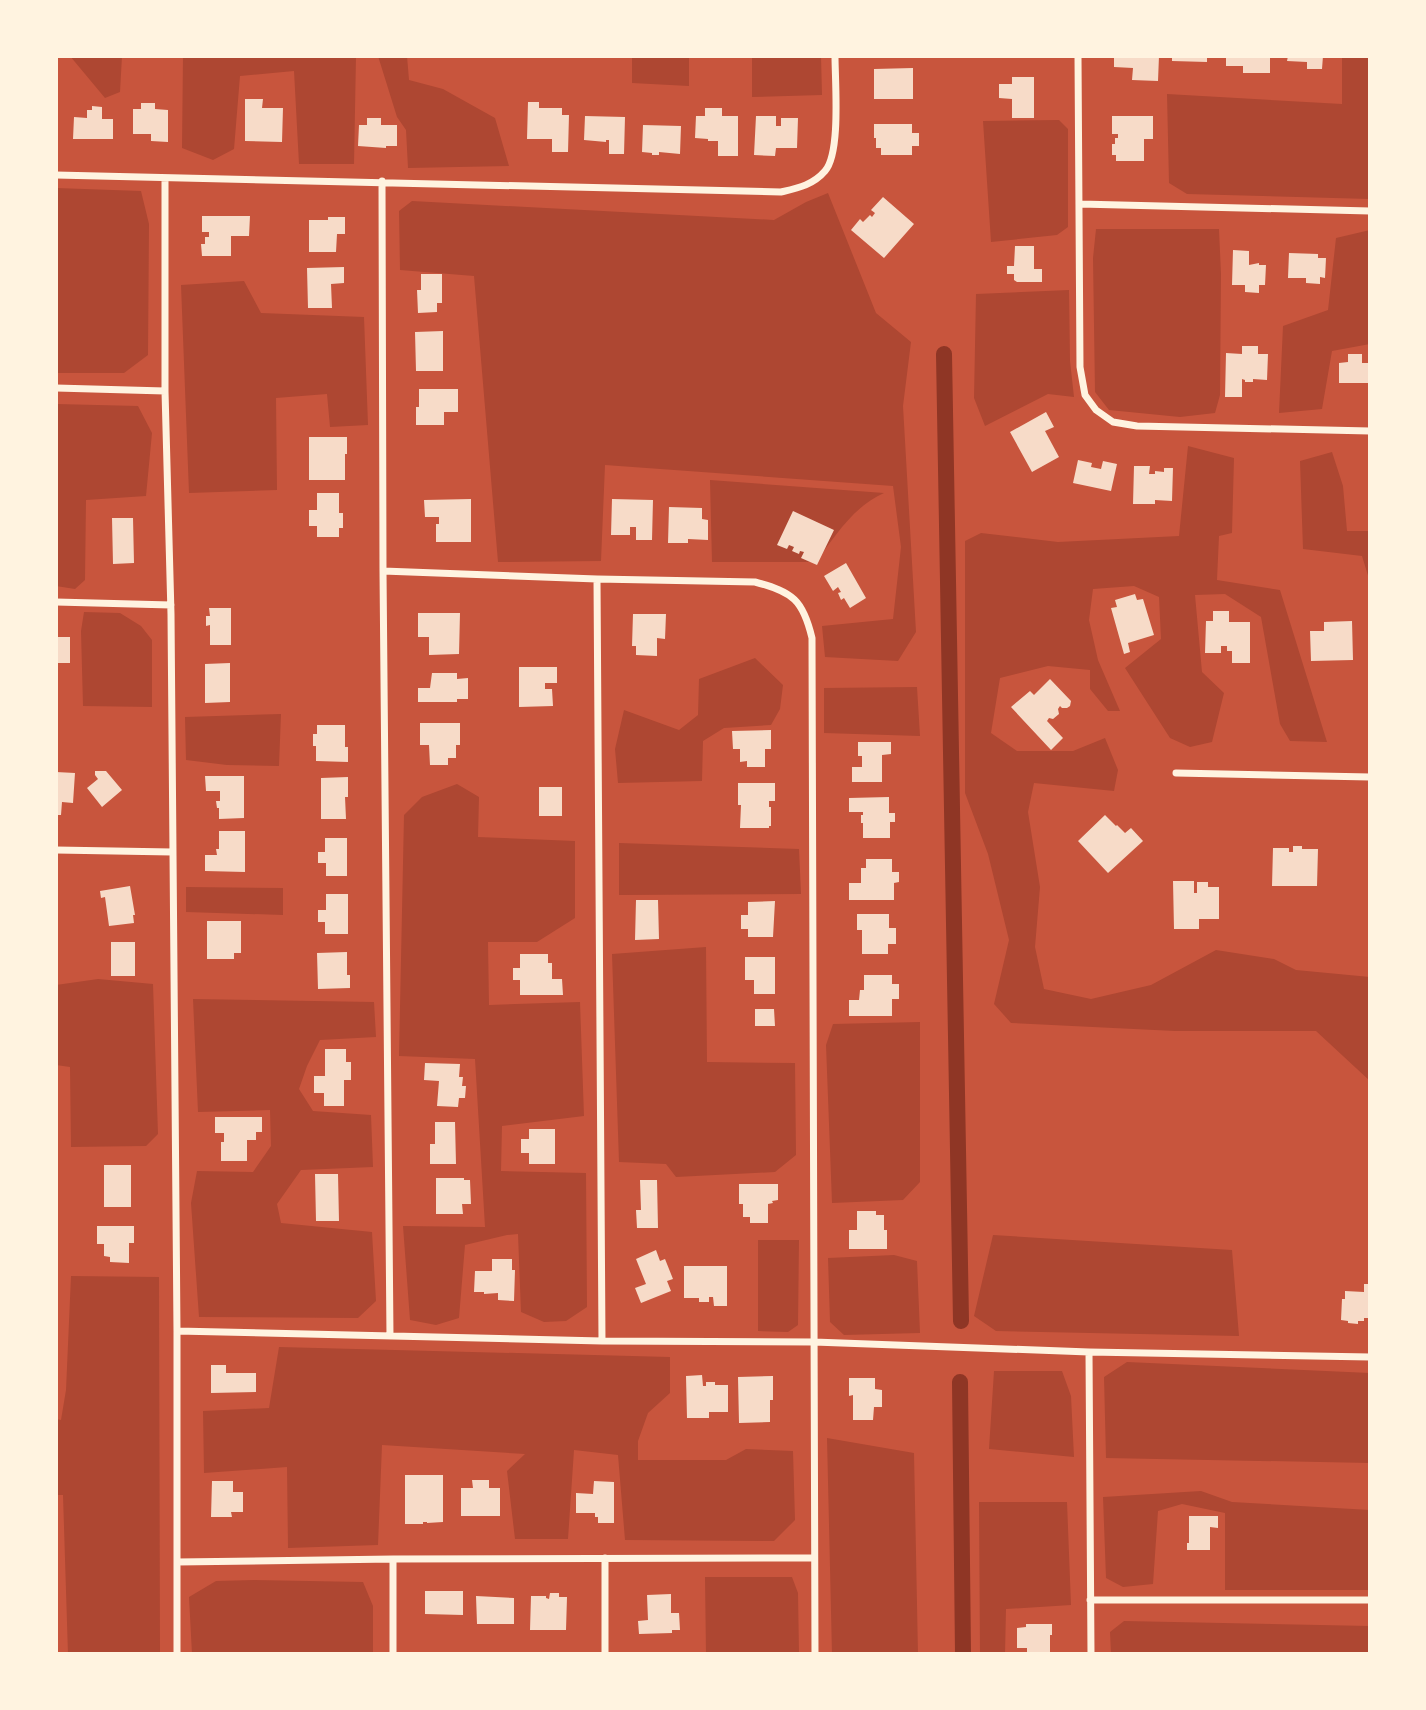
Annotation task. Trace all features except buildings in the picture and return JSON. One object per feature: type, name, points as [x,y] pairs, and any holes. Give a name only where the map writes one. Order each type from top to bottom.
[{"type":"street","points":[[56,175],[781,192],[806,187],[827,170],[835,144],[835,56]]},
{"type":"street","points":[[1078,56],[1080,367],[1085,395],[1097,410],[1112,422],[1137,426],[1370,431]]},
{"type":"street","points":[[165,178],[165,391],[171,605],[177,1331],[177,1654]]},
{"type":"street","points":[[382,181],[390,1336]]},
{"type":"street","points":[[1080,204],[1370,211]]},
{"type":"street","points":[[56,388],[165,391]]},
{"type":"street","points":[[383,571],[755,582],[780,588],[795,599],[808,621],[812,638],[815,1654]]},
{"type":"street","points":[[597,579],[601,1341]]},
{"type":"street","points":[[56,602],[171,605]]},
{"type":"street","points":[[1176,774],[1370,777]]},
{"type":"street","points":[[56,850],[172,852]]},
{"type":"street","points":[[177,1331],[601,1341],[814,1342],[1089,1352],[1370,1357]]},
{"type":"street","points":[[1089,1352],[1091,1654]]},
{"type":"street","points":[[605,1654],[606,1558]]},
{"type":"street","points":[[177,1562],[814,1558]]},
{"type":"street","points":[[393,1559],[393,1654]]},
{"type":"street","points":[[1090,1600],[1370,1600]]},
{"type":"shaded area","points":[[70,56],[122,56],[120,92],[105,98]]},
{"type":"shaded area","points":[[183,56],[356,56],[354,164],[299,164],[294,71],[240,76],[234,149],[213,160],[182,148]]},
{"type":"shaded area","points":[[378,56],[407,56],[409,80],[443,89],[495,118],[509,166],[408,168],[406,130],[397,117]]},
{"type":"shaded area","points":[[632,56],[689,56],[689,86],[632,83]]},
{"type":"shaded area","points":[[752,56],[821,56],[822,95],[752,97]]},
{"type":"shaded area","points":[[1342,56],[1370,56],[1370,199],[1187,194],[1169,183],[1167,94],[1342,104]]},
{"type":"shaded area","points":[[1059,120],[1068,129],[1068,227],[1057,235],[991,242],[983,121]]},
{"type":"shaded area","points":[[56,188],[141,191],[149,224],[148,355],[124,373],[56,373]]},
{"type":"shaded area","points":[[828,193],[876,313],[911,342],[903,406],[916,632],[898,661],[825,657],[822,626],[893,619],[901,547],[893,486],[605,465],[601,561],[498,562],[474,276],[400,270],[399,211],[412,201],[774,220]]},
{"type":"shaded area","points":[[1096,229],[1219,229],[1220,395],[1215,413],[1180,417],[1109,410],[1095,392],[1093,258]]},
{"type":"shaded area","points":[[1370,230],[1370,344],[1332,351],[1322,409],[1279,413],[1283,326],[1328,310],[1336,238]]},
{"type":"shaded area","points":[[244,281],[261,313],[364,317],[368,425],[330,427],[327,394],[276,398],[277,490],[189,493],[181,285]]},
{"type":"shaded area","points":[[1069,290],[1070,361],[1074,397],[1048,394],[985,426],[974,398],[976,294]]},
{"type":"shaded area","points":[[56,404],[138,406],[152,433],[146,496],[86,500],[85,580],[75,589],[56,586]]},
{"type":"shaded area","points":[[1188,446],[1234,458],[1232,533],[1219,536],[1217,580],[1280,590],[1327,742],[1290,741],[1280,724],[1261,617],[1225,594],[1195,595],[1202,672],[1224,693],[1212,742],[1190,747],[1170,738],[1125,668],[1161,639],[1159,597],[1134,586],[1093,589],[1089,620],[1098,660],[1120,711],[1108,711],[1090,689],[1090,670],[1048,666],[1000,678],[991,733],[1017,751],[1073,751],[1105,738],[1118,770],[1114,791],[1034,783],[1028,812],[1040,887],[1035,947],[1044,989],[1091,999],[1151,985],[1216,950],[1274,959],[1296,970],[1370,977],[1370,1081],[1316,1031],[1175,1031],[1011,1023],[994,1004],[1009,940],[988,854],[965,793],[965,541],[981,533],[1058,542],[1179,536]]},
{"type":"shaded area","points":[[1332,452],[1343,486],[1347,531],[1369,531],[1370,534],[1370,582],[1362,556],[1303,549],[1300,461]]},
{"type":"shaded area","points":[[710,480],[884,493],[854,514],[816,562],[712,562]]},
{"type":"shaded area","points":[[84,612],[120,613],[141,626],[152,640],[152,707],[83,706],[81,631]]},
{"type":"shaded area","points":[[755,658],[783,685],[780,709],[771,725],[724,728],[703,741],[702,781],[618,783],[615,749],[624,710],[679,730],[698,715],[699,679]]},
{"type":"shaded area","points":[[917,687],[920,736],[824,733],[824,688]]},
{"type":"shaded area","points":[[281,714],[279,766],[227,765],[186,760],[185,717]]},
{"type":"shaded area","points":[[457,784],[479,797],[478,837],[575,841],[575,918],[537,942],[488,942],[489,1005],[580,1002],[584,1116],[502,1126],[501,1171],[586,1173],[587,1307],[566,1321],[544,1322],[521,1312],[518,1234],[465,1245],[459,1318],[436,1325],[410,1320],[403,1226],[485,1227],[475,1059],[399,1056],[404,815],[422,797]]},
{"type":"shaded area","points":[[619,843],[799,849],[801,894],[619,895]]},
{"type":"shaded area","points":[[186,887],[283,888],[283,915],[186,912]]},
{"type":"shaded area","points":[[706,947],[707,1062],[795,1063],[796,1155],[775,1172],[676,1177],[666,1164],[619,1162],[612,954]]},
{"type":"shaded area","points":[[98,979],[153,984],[158,1134],[146,1146],[71,1147],[70,1067],[56,1065],[56,985]]},
{"type":"shaded area","points":[[193,999],[374,1002],[376,1037],[320,1040],[299,1089],[313,1111],[371,1115],[373,1167],[301,1170],[277,1204],[281,1223],[372,1232],[376,1301],[358,1318],[199,1317],[191,1203],[197,1171],[253,1172],[271,1146],[270,1110],[198,1112]]},
{"type":"shaded area","points":[[920,1022],[920,1182],[903,1200],[832,1203],[826,1045],[833,1024]]},
{"type":"shaded area","points":[[993,1235],[1232,1250],[1239,1336],[996,1331],[974,1316]]},
{"type":"shaded area","points":[[758,1240],[799,1240],[798,1325],[788,1332],[758,1331]]},
{"type":"shaded area","points":[[894,1255],[917,1261],[920,1333],[844,1335],[830,1322],[828,1258]]},
{"type":"shaded area","points":[[71,1276],[159,1277],[160,1654],[68,1654],[63,1495],[56,1495],[56,1419],[61,1420],[66,1390]]},
{"type":"shaded area","points":[[279,1347],[670,1357],[670,1393],[648,1413],[638,1441],[638,1460],[726,1460],[746,1449],[793,1451],[795,1520],[774,1541],[625,1540],[618,1455],[574,1450],[568,1539],[515,1539],[507,1471],[525,1454],[382,1445],[378,1545],[288,1548],[287,1467],[204,1473],[203,1411],[269,1408]]},
{"type":"shaded area","points":[[1127,1362],[1370,1373],[1370,1463],[1106,1458],[1104,1377]]},
{"type":"shaded area","points":[[994,1371],[1062,1371],[1071,1396],[1074,1457],[989,1449]]},
{"type":"shaded area","points":[[827,1438],[914,1453],[918,1654],[832,1654]]},
{"type":"shaded area","points":[[1201,1491],[1232,1502],[1370,1510],[1370,1590],[1225,1590],[1225,1513],[1182,1504],[1158,1511],[1153,1584],[1123,1587],[1106,1578],[1103,1497]]},
{"type":"shaded area","points":[[979,1502],[1067,1502],[1071,1605],[1006,1609],[1005,1654],[980,1654]]},
{"type":"shaded area","points":[[705,1577],[792,1577],[798,1593],[799,1654],[706,1654]]},
{"type":"shaded area","points":[[216,1581],[363,1582],[373,1606],[373,1654],[192,1654],[189,1597]]},
{"type":"shaded area","points":[[1124,1621],[1370,1626],[1370,1654],[1111,1654],[1110,1632]]},
{"type":"waterway","points":[[944,354],[961,1321]]},
{"type":"waterway","points":[[960,1382],[963,1654]]}]
